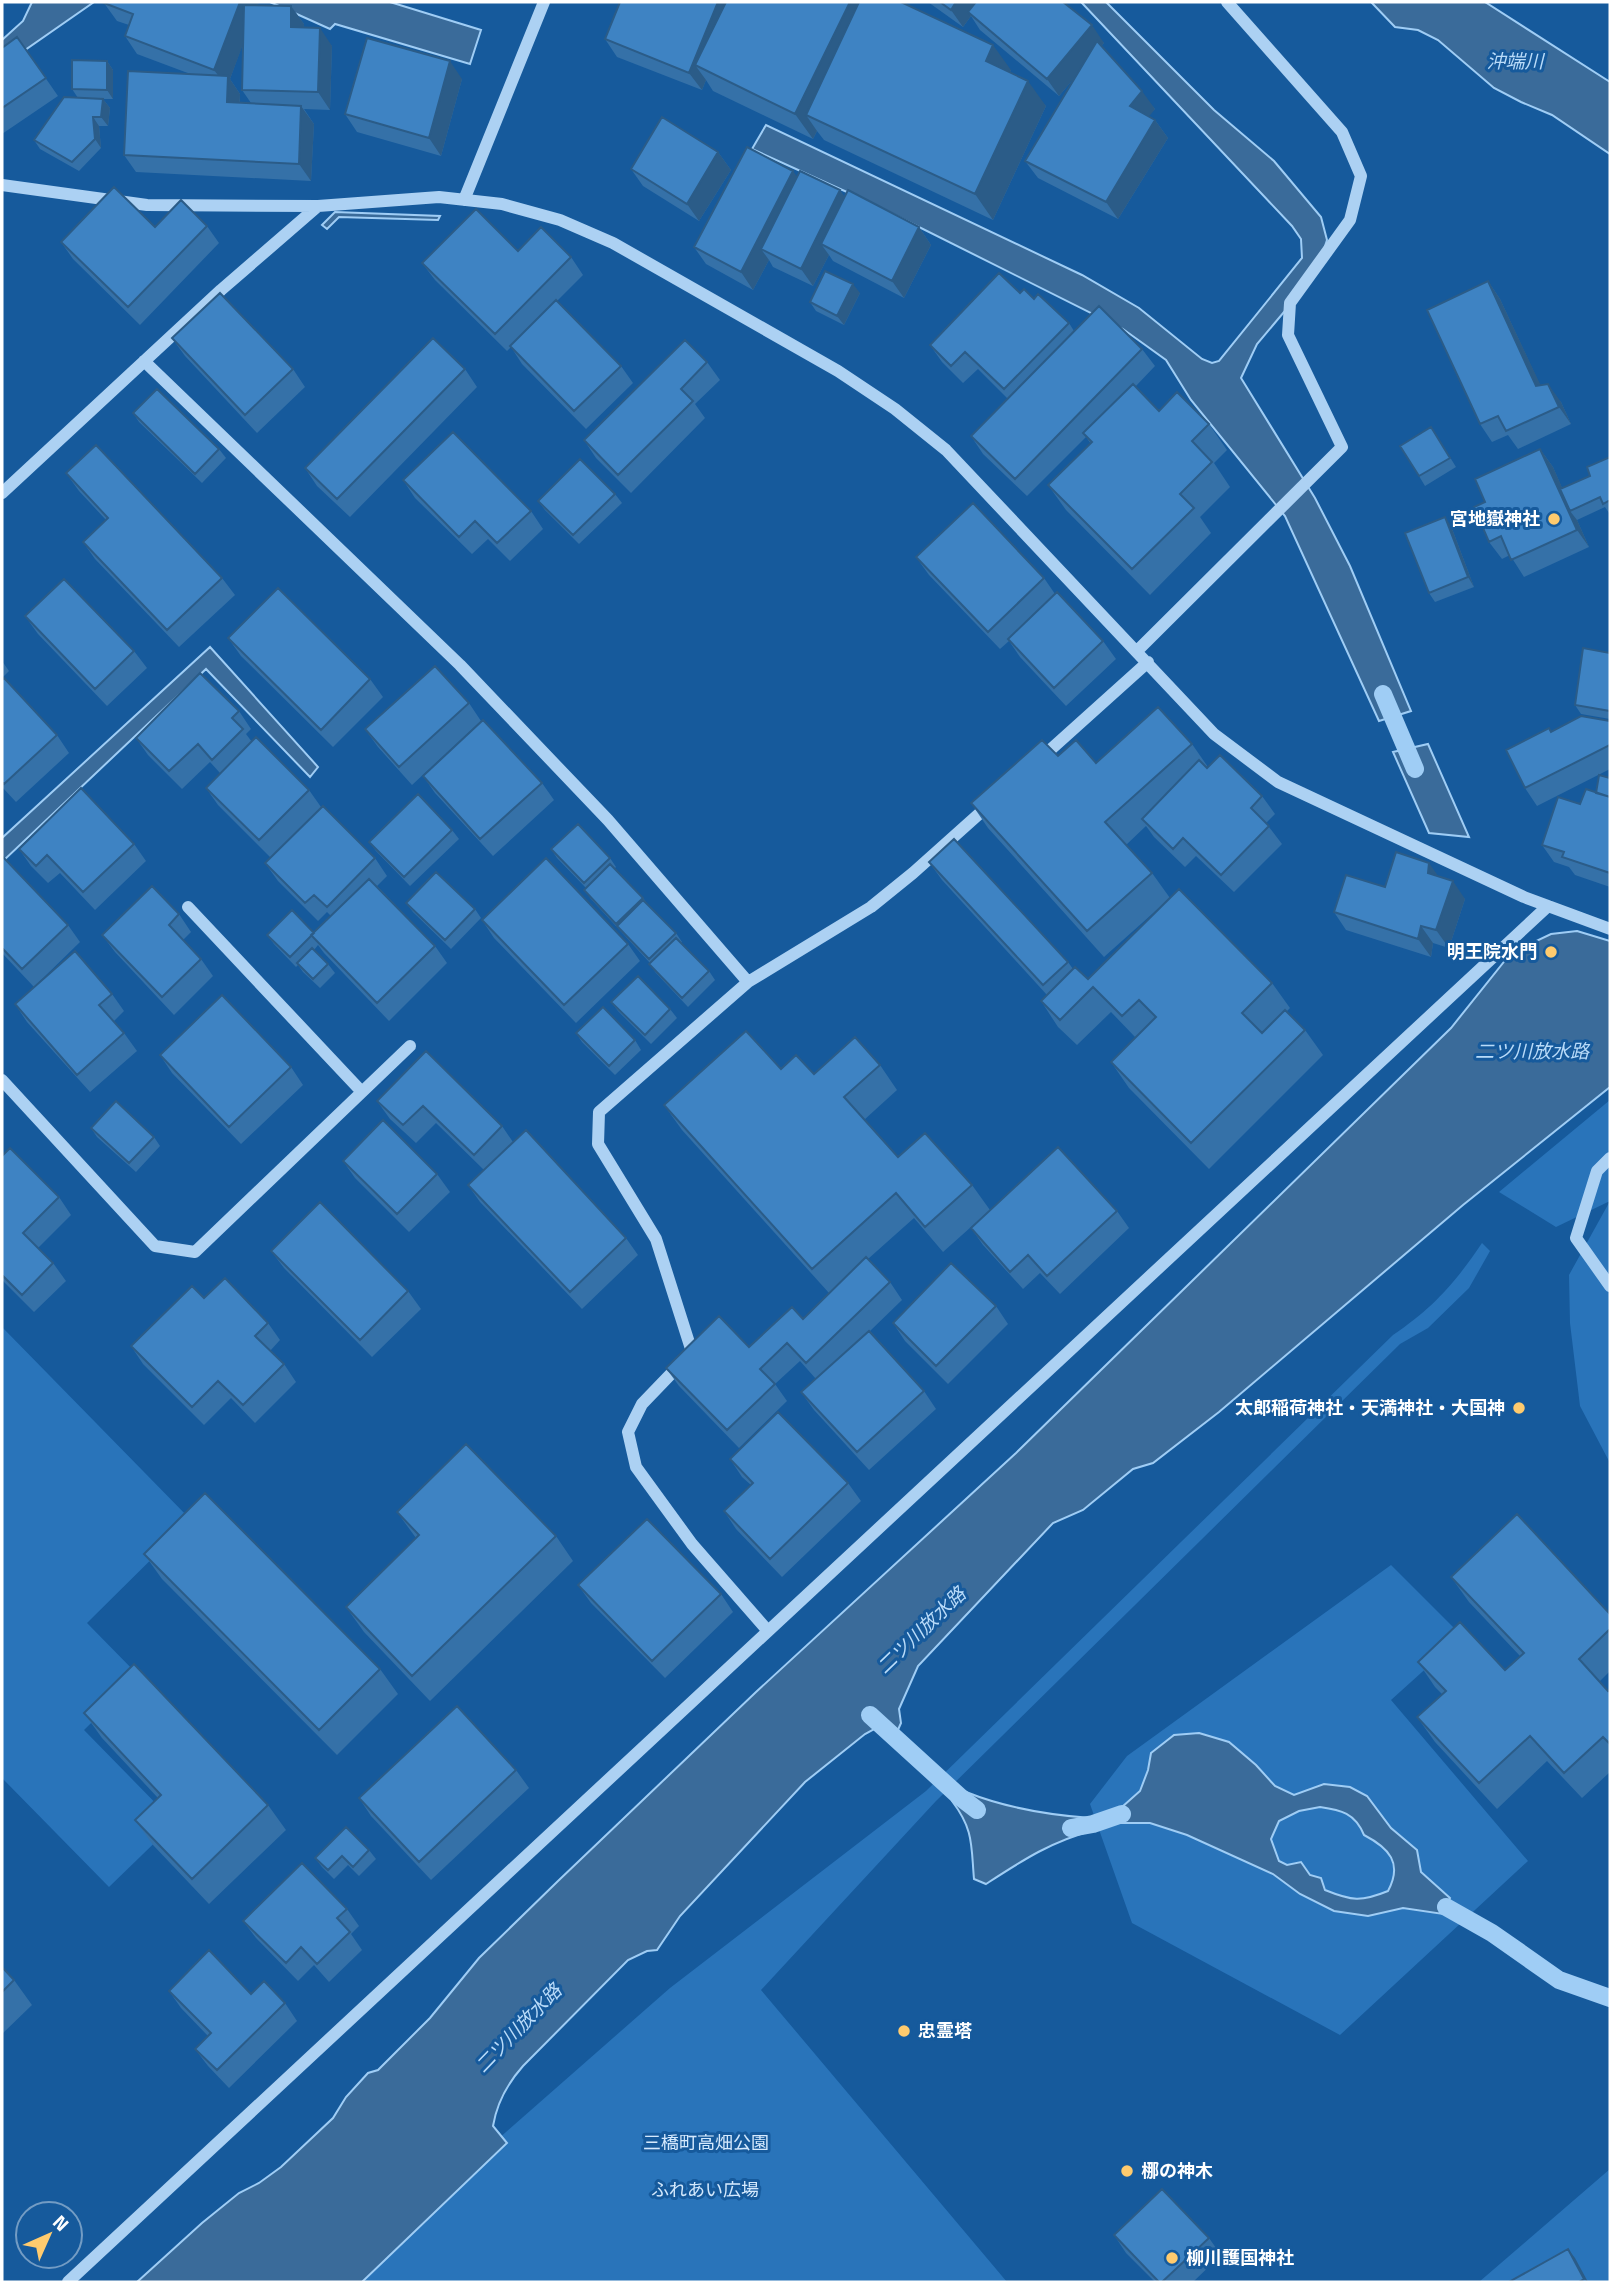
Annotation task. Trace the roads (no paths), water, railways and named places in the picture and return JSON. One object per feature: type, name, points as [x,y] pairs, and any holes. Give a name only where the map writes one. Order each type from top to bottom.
[{"type":"street","points":[[464,200],[544,2]]},
{"type":"street","points":[[1138,650],[1342,447],[1288,335],[1290,303],[1350,220],[1361,176],[1342,132],[1227,2]]},
{"type":"street","points":[[2,185],[147,205],[318,206],[439,197],[502,204],[560,220],[613,243],[838,371],[895,409],[946,450],[1138,650],[1214,734],[1278,782],[1548,906],[1610,929]]},
{"type":"street","points":[[2,493],[221,290],[318,206]]},
{"type":"street","points":[[144,361],[460,665],[608,820],[748,982]]},
{"type":"street","points":[[1025,772],[1148,662]]},
{"type":"street","points":[[768,1631],[692,1544],[636,1466],[628,1432],[642,1404],[692,1352],[656,1239],[597,1144],[599,1112],[748,982],[871,907],[995,800]]},
{"type":"street","points":[[68,2282],[1548,906]]},
{"type":"street","points":[[188,907],[362,1092]]},
{"type":"street","points":[[2,1080],[155,1246],[195,1252],[410,1046]]},
{"type":"street","points":[[1610,1158],[1597,1171],[1576,1238],[1610,1286]]},
{"type":"water","points":[[32,2],[94,2],[2,66],[2,40],[23,21]]},
{"type":"water","points":[[270,2],[390,2],[481,30],[470,64],[335,24],[330,29]]},
{"type":"water","points":[[1081,2],[1106,2],[1214,110],[1274,161],[1321,217],[1327,240],[1316,274],[1257,344],[1241,378],[1315,498],[1350,566],[1411,711],[1379,721],[1285,516],[1191,400],[1166,360],[1123,329],[869,202],[752,149],[766,125],[1082,275],[1139,308],[1202,359],[1212,363],[1219,361],[1302,258],[1301,239],[1292,226]]},
{"type":"water","name":"沖端川","points":[[1371,2],[1485,2],[1610,82],[1610,154],[1552,115],[1494,88],[1438,40],[1418,30],[1395,27]]},
{"type":"water","points":[[335,212],[440,216],[438,220],[339,217],[327,229],[322,225]]},
{"type":"water","points":[[210,647],[318,767],[310,777],[206,669],[2,862],[2,838]]},
{"type":"water","points":[[1428,744],[1469,837],[1429,833],[1393,752]]},
{"type":"water","name":"二ツ川放水路","points":[[1577,931],[1610,941],[1610,1087],[1463,1205],[1219,1412],[1153,1463],[1133,1469],[1083,1510],[1053,1523],[918,1666],[899,1709],[901,1723],[897,1732],[876,1728],[805,1782],[680,1916],[657,1950],[647,1951],[628,1960],[523,2066],[504,2094],[493,2126],[507,2143],[362,2282],[137,2282],[239,2193],[281,2167],[333,2118],[346,2097],[368,2073],[378,2070],[430,2018],[479,1958],[756,1692],[1016,1453],[1451,1028],[1511,953],[1551,934]]},
{"type":"water","points":[[1199,1733],[1229,1742],[1275,1786],[1294,1795],[1324,1784],[1350,1787],[1367,1796],[1391,1828],[1417,1850],[1421,1872],[1450,1898],[1443,1914],[1403,1908],[1368,1916],[1334,1911],[1300,1894],[1273,1874],[1187,1835],[1150,1823],[1122,1823],[1122,1807],[1140,1791],[1151,1753],[1174,1735]],"holes":[[[1320,1807],[1341,1811],[1352,1817],[1364,1835],[1387,1851],[1394,1864],[1388,1891],[1356,1899],[1342,1896],[1325,1890],[1321,1878],[1310,1875],[1301,1862],[1287,1865],[1279,1861],[1271,1839],[1279,1821],[1299,1811]]]},
{"type":"water","points":[[966,1792],[1027,1810],[1091,1818],[1094,1830],[1050,1846],[986,1884],[974,1879],[968,1829],[952,1801]]},
{"type":"waterway","points":[[1383,694],[1415,769]]},
{"type":"waterway","points":[[870,1715],[977,1810]]},
{"type":"waterway","points":[[1071,1828],[1122,1814]]},
{"type":"waterway","points":[[1446,1907],[1492,1933],[1559,1980],[1610,1998]]},
{"type":"place","name":"宮地嶽神社","points":[[1554,519]]},
{"type":"place","name":"明王院水門","points":[[1551,952]]},
{"type":"place","name":"太郎稲荷神社・天満神社・大国神","points":[[1519,1408]]},
{"type":"place","name":"忠霊塔","points":[[904,2031]]},
{"type":"place","name":"梛の神木","points":[[1127,2171]]},
{"type":"place","name":"柳川護国神社","points":[[1172,2258]]},
{"type":"park label","name":"三橋町高畑公園","points":[[706,2143]]},
{"type":"park label","name":"ふれあい広場","points":[[705,2190]]}]
